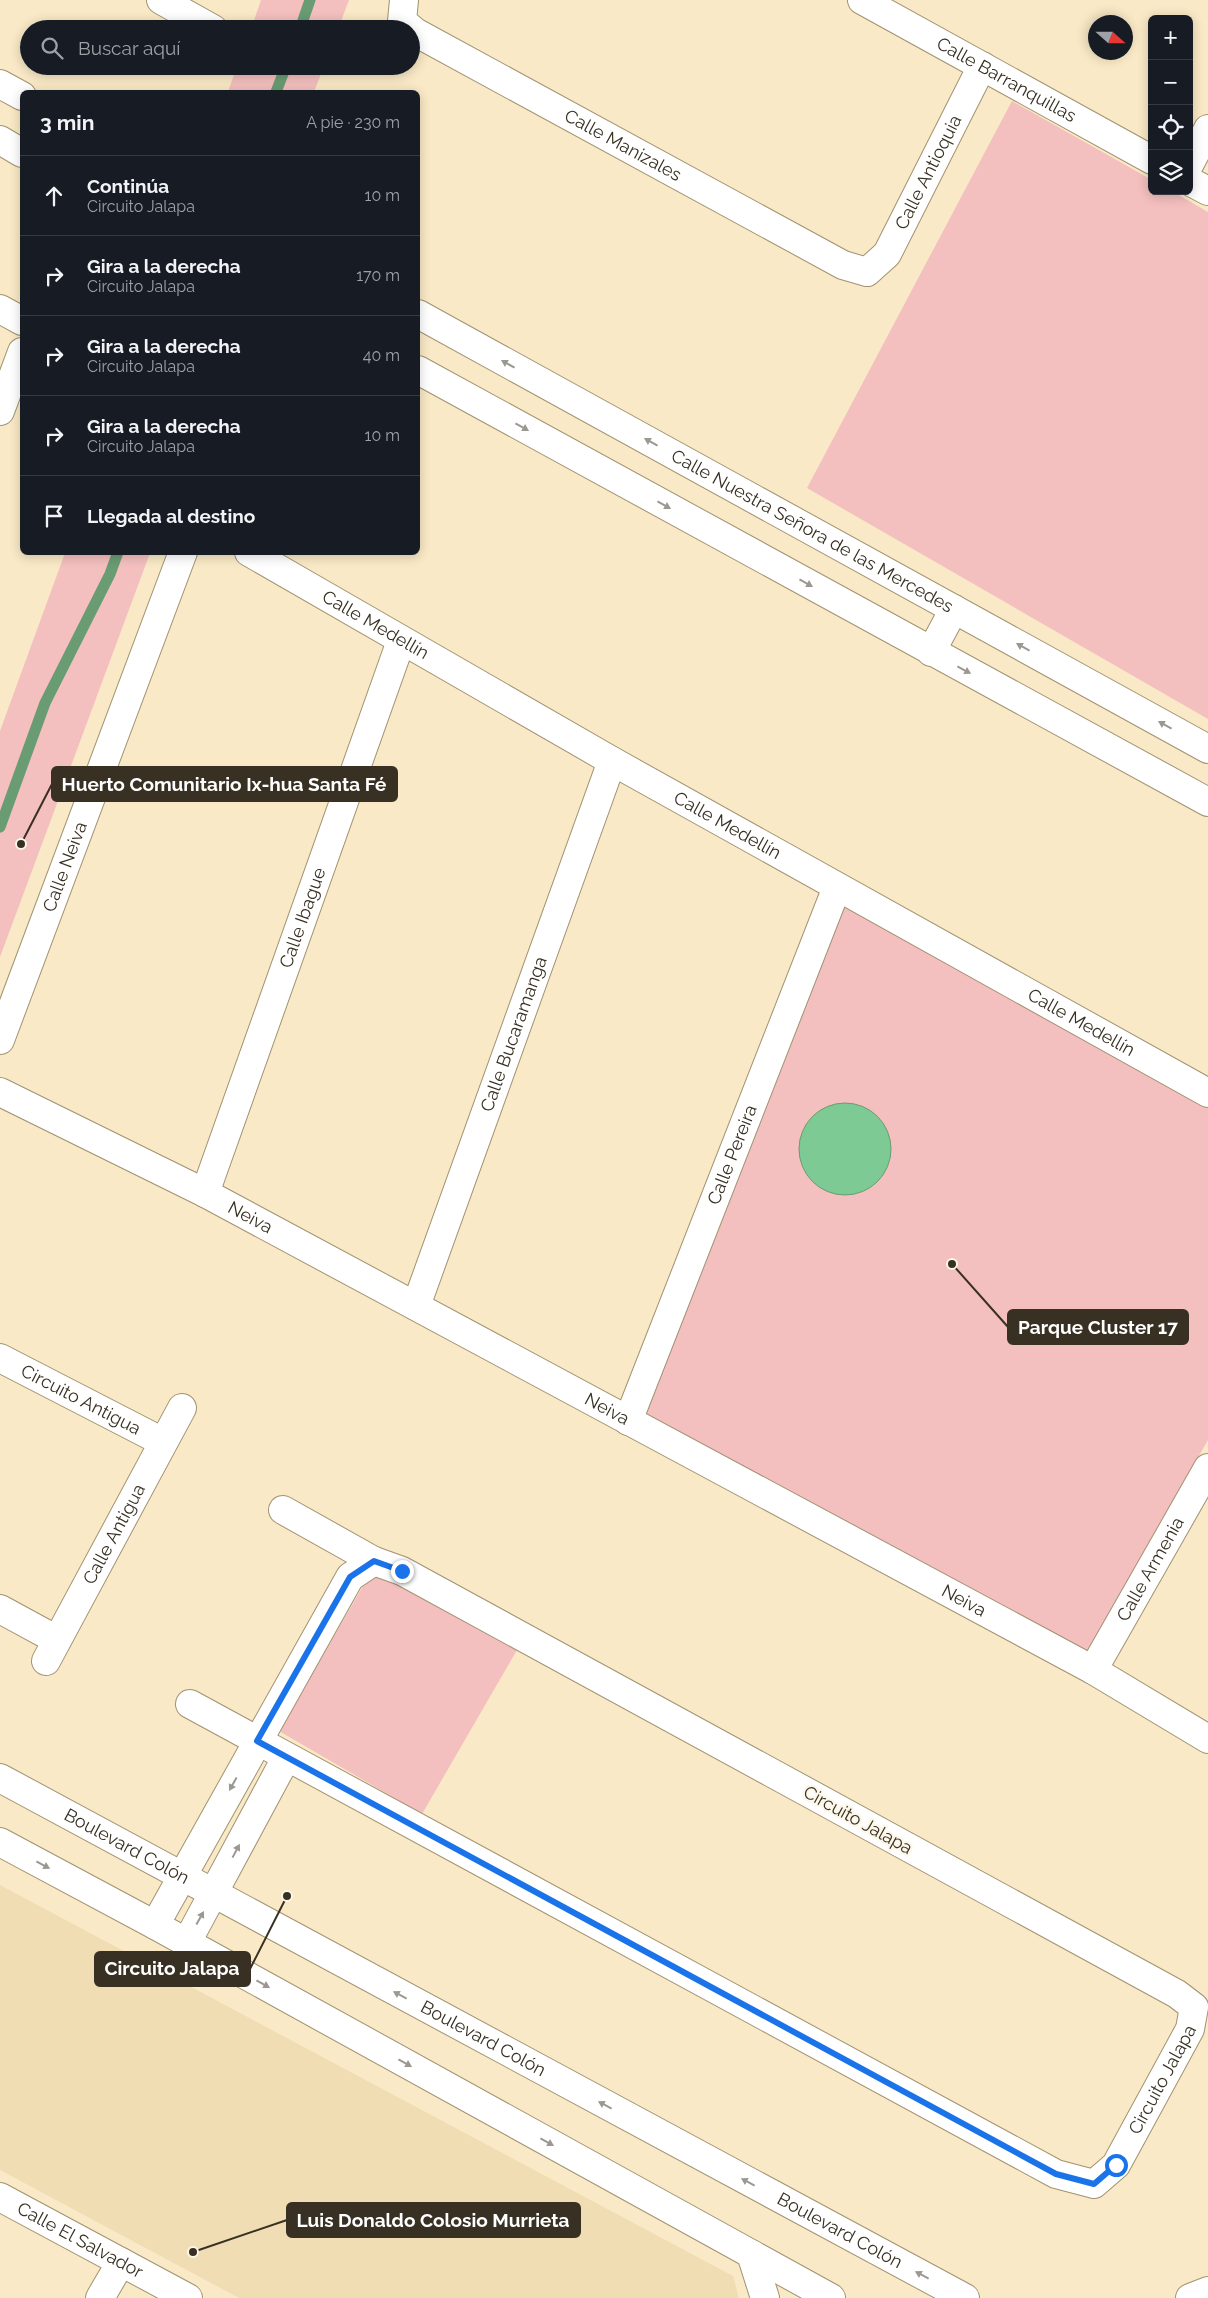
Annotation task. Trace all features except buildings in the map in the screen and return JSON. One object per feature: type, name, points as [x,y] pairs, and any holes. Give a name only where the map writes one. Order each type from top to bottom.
[{"type":"street","points":[[161,0],[198,20]]},
{"type":"street","name":"Calle Manizales","points":[[402,20],[404,0]]},
{"type":"street","name":"Calle Barranquillas","points":[[862,0],[1148,158]]},
{"type":"street","name":"Calle Manizales","points":[[420,35],[843,265],[867,272]]},
{"type":"street","name":"Calle Antioquia","points":[[867,272],[887,254],[982,66]]},
{"type":"street","points":[[0,84],[20,95]]},
{"type":"street","points":[[1193,157],[1208,129]]},
{"type":"street","points":[[0,140],[20,152]]},
{"type":"street","points":[[1193,182],[1208,191]]},
{"type":"street","points":[[0,308],[20,320]]},
{"type":"street","name":"Calle Nuestra Señora de las Mercedes","points":[[420,315],[1208,749]]},
{"type":"street","points":[[0,411],[20,357]]},
{"type":"street","points":[[420,371],[1208,802]]},
{"type":"street","name":"Calle Neiva","points":[[0,1040],[182,555]]},
{"type":"street","name":"Calle Medellín","points":[[254,555],[401,642],[612,761],[1208,1093]]},
{"type":"street","points":[[931,652],[954,609]]},
{"type":"street","name":"Calle Ibague","points":[[205,1193],[401,642]]},
{"type":"street","name":"Calle Bucaramanga","points":[[416,1306],[612,761]]},
{"type":"street","name":"Calle Pereira","points":[[628,1421],[838,887]]},
{"type":"street","name":"Neiva","points":[[0,1092],[205,1193],[416,1306],[1093,1670],[1208,1739]]},
{"type":"street","name":"Circuito Antigua","points":[[0,1358],[163,1442]]},
{"type":"street","name":"Calle Antigua","points":[[0,1609],[52,1650],[182,1408]]},
{"type":"street","name":"Calle Armenia","points":[[1093,1670],[1208,1468]]},
{"type":"street","name":"Circuito Jalapa","points":[[190,1704],[286,1758],[1056,2174],[1094,2184],[1116,2165],[1190,2029],[1194,2007],[1177,1994],[402,1571],[374,1561],[283,1510]]},
{"type":"street","points":[[155,1924],[350,1577],[374,1561]]},
{"type":"street","points":[[187,1942],[286,1758]]},
{"type":"street","name":"Boulevard Colón","points":[[0,1778],[966,2298]]},
{"type":"street","points":[[0,1842],[155,1924],[831,2298]]},
{"type":"street","name":"Calle El Salvador","points":[[0,2197],[188,2298]]},
{"type":"street","points":[[751,2254],[765,2298]]},
{"type":"street","points":[[100,2298],[121,2262]]},
{"type":"street","points":[[1190,2298],[1208,2291]]},
{"type":"shaded area","points":[[261,0],[349,0],[341,20],[254,20]]},
{"type":"shaded area","points":[[234,75],[321,75],[315,90],[229,90]]},
{"type":"shaded area","points":[[1012,101],[1148,178],[1148,195],[1179,195],[1208,212],[1208,719],[807,488]]},
{"type":"shaded area","points":[[64,555],[149,555],[0,957],[0,731]]},
{"type":"shaded area","points":[[839,889],[1208,1103],[1208,1440],[1087,1651],[634,1425]]},
{"type":"shaded area","points":[[845,1103],[863,1106],[878,1116],[888,1131],[891,1149],[888,1167],[878,1182],[863,1192],[845,1195],[827,1192],[812,1182],[802,1167],[799,1149],[802,1131],[812,1116],[827,1106]]},
{"type":"shaded area","points":[[374,1567],[517,1650],[422,1814],[279,1731]]},
{"type":"shaded area","points":[[0,1885],[733,2276],[739,2298],[239,2298],[0,2170]]},
{"type":"waterway","points":[[303,20],[310,0]]},
{"type":"waterway","points":[[277,90],[283,75]]},
{"type":"waterway","points":[[0,827],[45,703],[110,574],[117,555]]},
{"type":"place","name":"Huerto Comunitario Ix-hua Santa Fé","points":[[21,844]]},
{"type":"place","name":"Parque Cluster 17","points":[[952,1264]]},
{"type":"place","name":"Circuito Jalapa","points":[[287,1896]]},
{"type":"place","name":"Luis Donaldo Colosio Murrieta","points":[[193,2252]]},
{"type":"route","points":[[402,1571],[374,1561],[350,1577],[257,1741],[1056,2174],[1094,2184],[1116,2165]]}]
